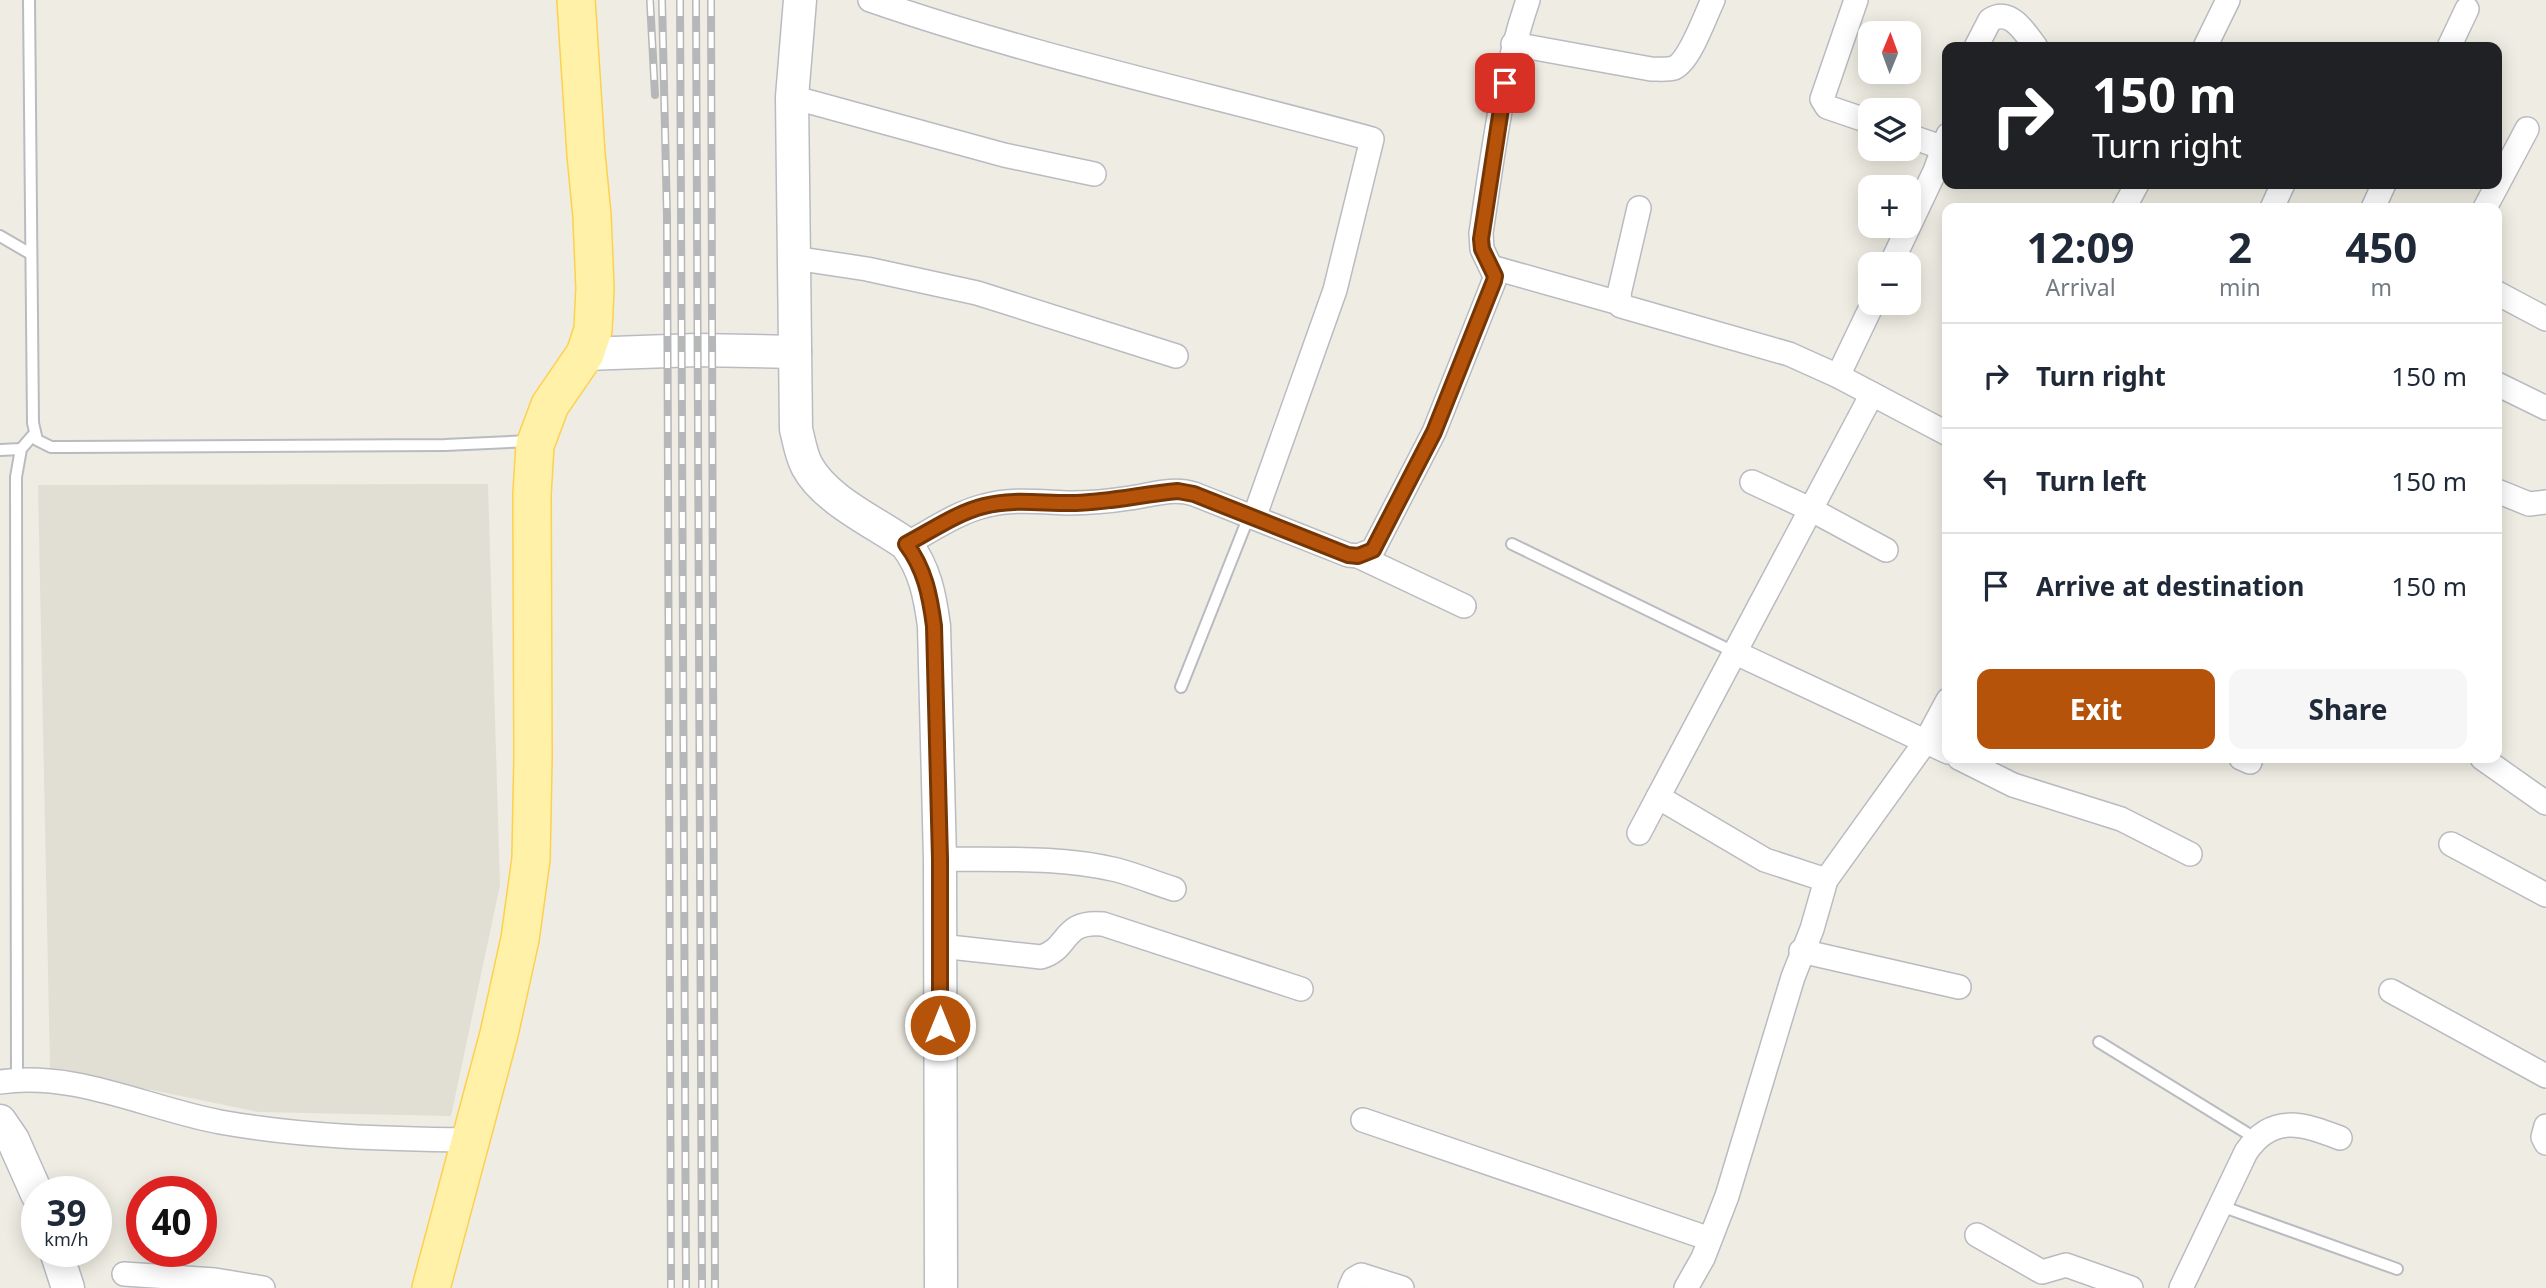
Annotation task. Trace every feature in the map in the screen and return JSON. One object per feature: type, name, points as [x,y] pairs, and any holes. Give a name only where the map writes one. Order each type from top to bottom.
[{"type":"main road","points":[[430,1288],[499,1034],[520,939],[531,859],[532,494],[537,441],[550,405],[585,354],[593,330],[593,216],[586,154],[576,0]]},
{"type":"street","points":[[800,0],[792,97],[796,429],[806,466],[820,485],[906,544],[924,574],[930,593],[934,626],[940,859],[941,1288]]},
{"type":"street","points":[[870,0],[927,20],[1039,52],[1372,139],[1335,290],[1251,517]]},
{"type":"street","points":[[1358,556],[1373,550],[1380,539],[1434,432],[1492,287],[1495,276],[1482,249],[1481,239],[1513,44],[1528,0]]},
{"type":"street","points":[[1513,44],[1651,69],[1674,68],[1689,52],[1713,0]]},
{"type":"street","points":[[1856,0],[1822,99],[1827,107],[1858,118]]},
{"type":"street","points":[[2207,42],[2228,0]]},
{"type":"street","points":[[2451,42],[2467,9]]},
{"type":"street","points":[[1979,42],[1990,20],[2001,16],[2014,20],[2032,42]]},
{"type":"street","points":[[792,97],[1004,155],[1094,174]]},
{"type":"street","points":[[2502,176],[2527,129]]},
{"type":"street","points":[[1921,138],[1942,140]]},
{"type":"street","points":[[1896,252],[1942,150]]},
{"type":"street","points":[[1619,303],[1639,208]]},
{"type":"street","points":[[794,258],[879,272],[977,293],[1176,356]]},
{"type":"street","points":[[1491,267],[1619,303],[1625,308],[1778,349],[1838,376],[1942,431]]},
{"type":"street","points":[[2502,296],[2546,319]]},
{"type":"street","points":[[1838,376],[1866,315]]},
{"type":"street","points":[[585,354],[697,350],[795,352]]},
{"type":"street","points":[[2502,386],[2546,408]]},
{"type":"street","points":[[1639,833],[1872,394]]},
{"type":"street","points":[[1752,482],[1811,509],[1886,550]]},
{"type":"street","points":[[906,544],[959,515],[999,502],[1075,503],[1178,491],[1194,494],[1348,555],[1358,556],[1464,606]]},
{"type":"street","points":[[2502,493],[2529,504],[2546,502]]},
{"type":"street","points":[[1736,653],[1942,749]]},
{"type":"street","points":[[1686,1288],[1703,1258],[1727,1196],[1825,880],[1926,741],[1942,711]]},
{"type":"street","points":[[1969,763],[2013,785],[2121,819],[2190,854]]},
{"type":"street","points":[[2489,763],[2546,803]]},
{"type":"street","points":[[1658,797],[1765,860],[1825,880]]},
{"type":"street","points":[[2451,844],[2546,895]]},
{"type":"street","points":[[940,859],[1054,861],[1118,870],[1174,889]]},
{"type":"street","points":[[940,946],[1041,957],[1052,952],[1076,927],[1103,924],[1301,989]]},
{"type":"street","points":[[1801,951],[1959,987]]},
{"type":"street","points":[[2391,991],[2546,1076]]},
{"type":"street","points":[[9,1080],[47,1079],[85,1085],[146,1104],[217,1121],[285,1133],[353,1138],[470,1140]]},
{"type":"street","points":[[1363,1119],[1710,1239]]},
{"type":"street","points":[[0,1121],[13,1140],[29,1176]]},
{"type":"street","points":[[2181,1288],[2255,1138],[2270,1129],[2286,1125],[2311,1127],[2340,1138]]},
{"type":"street","points":[[2546,1126],[2543,1137],[2546,1143]]},
{"type":"street","points":[[1977,1235],[2042,1272],[2066,1265],[2131,1288]]},
{"type":"street","points":[[61,1267],[68,1288]]},
{"type":"street","points":[[124,1275],[215,1280],[264,1288]]},
{"type":"street","points":[[1350,1288],[1354,1279],[1361,1275],[1402,1288]]},
{"type":"lane","points":[[29,0],[34,434],[43,444],[64,447],[445,445],[537,441]]},
{"type":"lane","points":[[0,236],[31,254]]},
{"type":"lane","points":[[9,1080],[16,477],[21,449],[34,434]]},
{"type":"lane","points":[[0,450],[21,449]]},
{"type":"lane","points":[[1181,687],[1251,517]]},
{"type":"lane","points":[[1512,544],[1736,653]]},
{"type":"lane","points":[[2099,1042],[2255,1138]]},
{"type":"lane","points":[[2221,1206],[2397,1269]]},
{"type":"shaded area","points":[[488,484],[500,885],[451,1116],[258,1112],[50,1069],[38,485]]},
{"type":"railway","points":[[650,0],[655,95]]},
{"type":"railway","points":[[662,0],[667,217],[671,1288]]},
{"type":"railway","points":[[680,0],[686,1288]]},
{"type":"railway","points":[[696,0],[702,1288]]},
{"type":"railway","points":[[711,0],[715,1288]]},
{"type":"route","points":[[940,1025],[940,859],[934,626],[930,593],[924,574],[906,544],[959,515],[999,502],[1075,503],[1186,491],[1348,555],[1366,555],[1373,550],[1434,432],[1494,281],[1495,276],[1482,249],[1481,239],[1505,83]]}]
